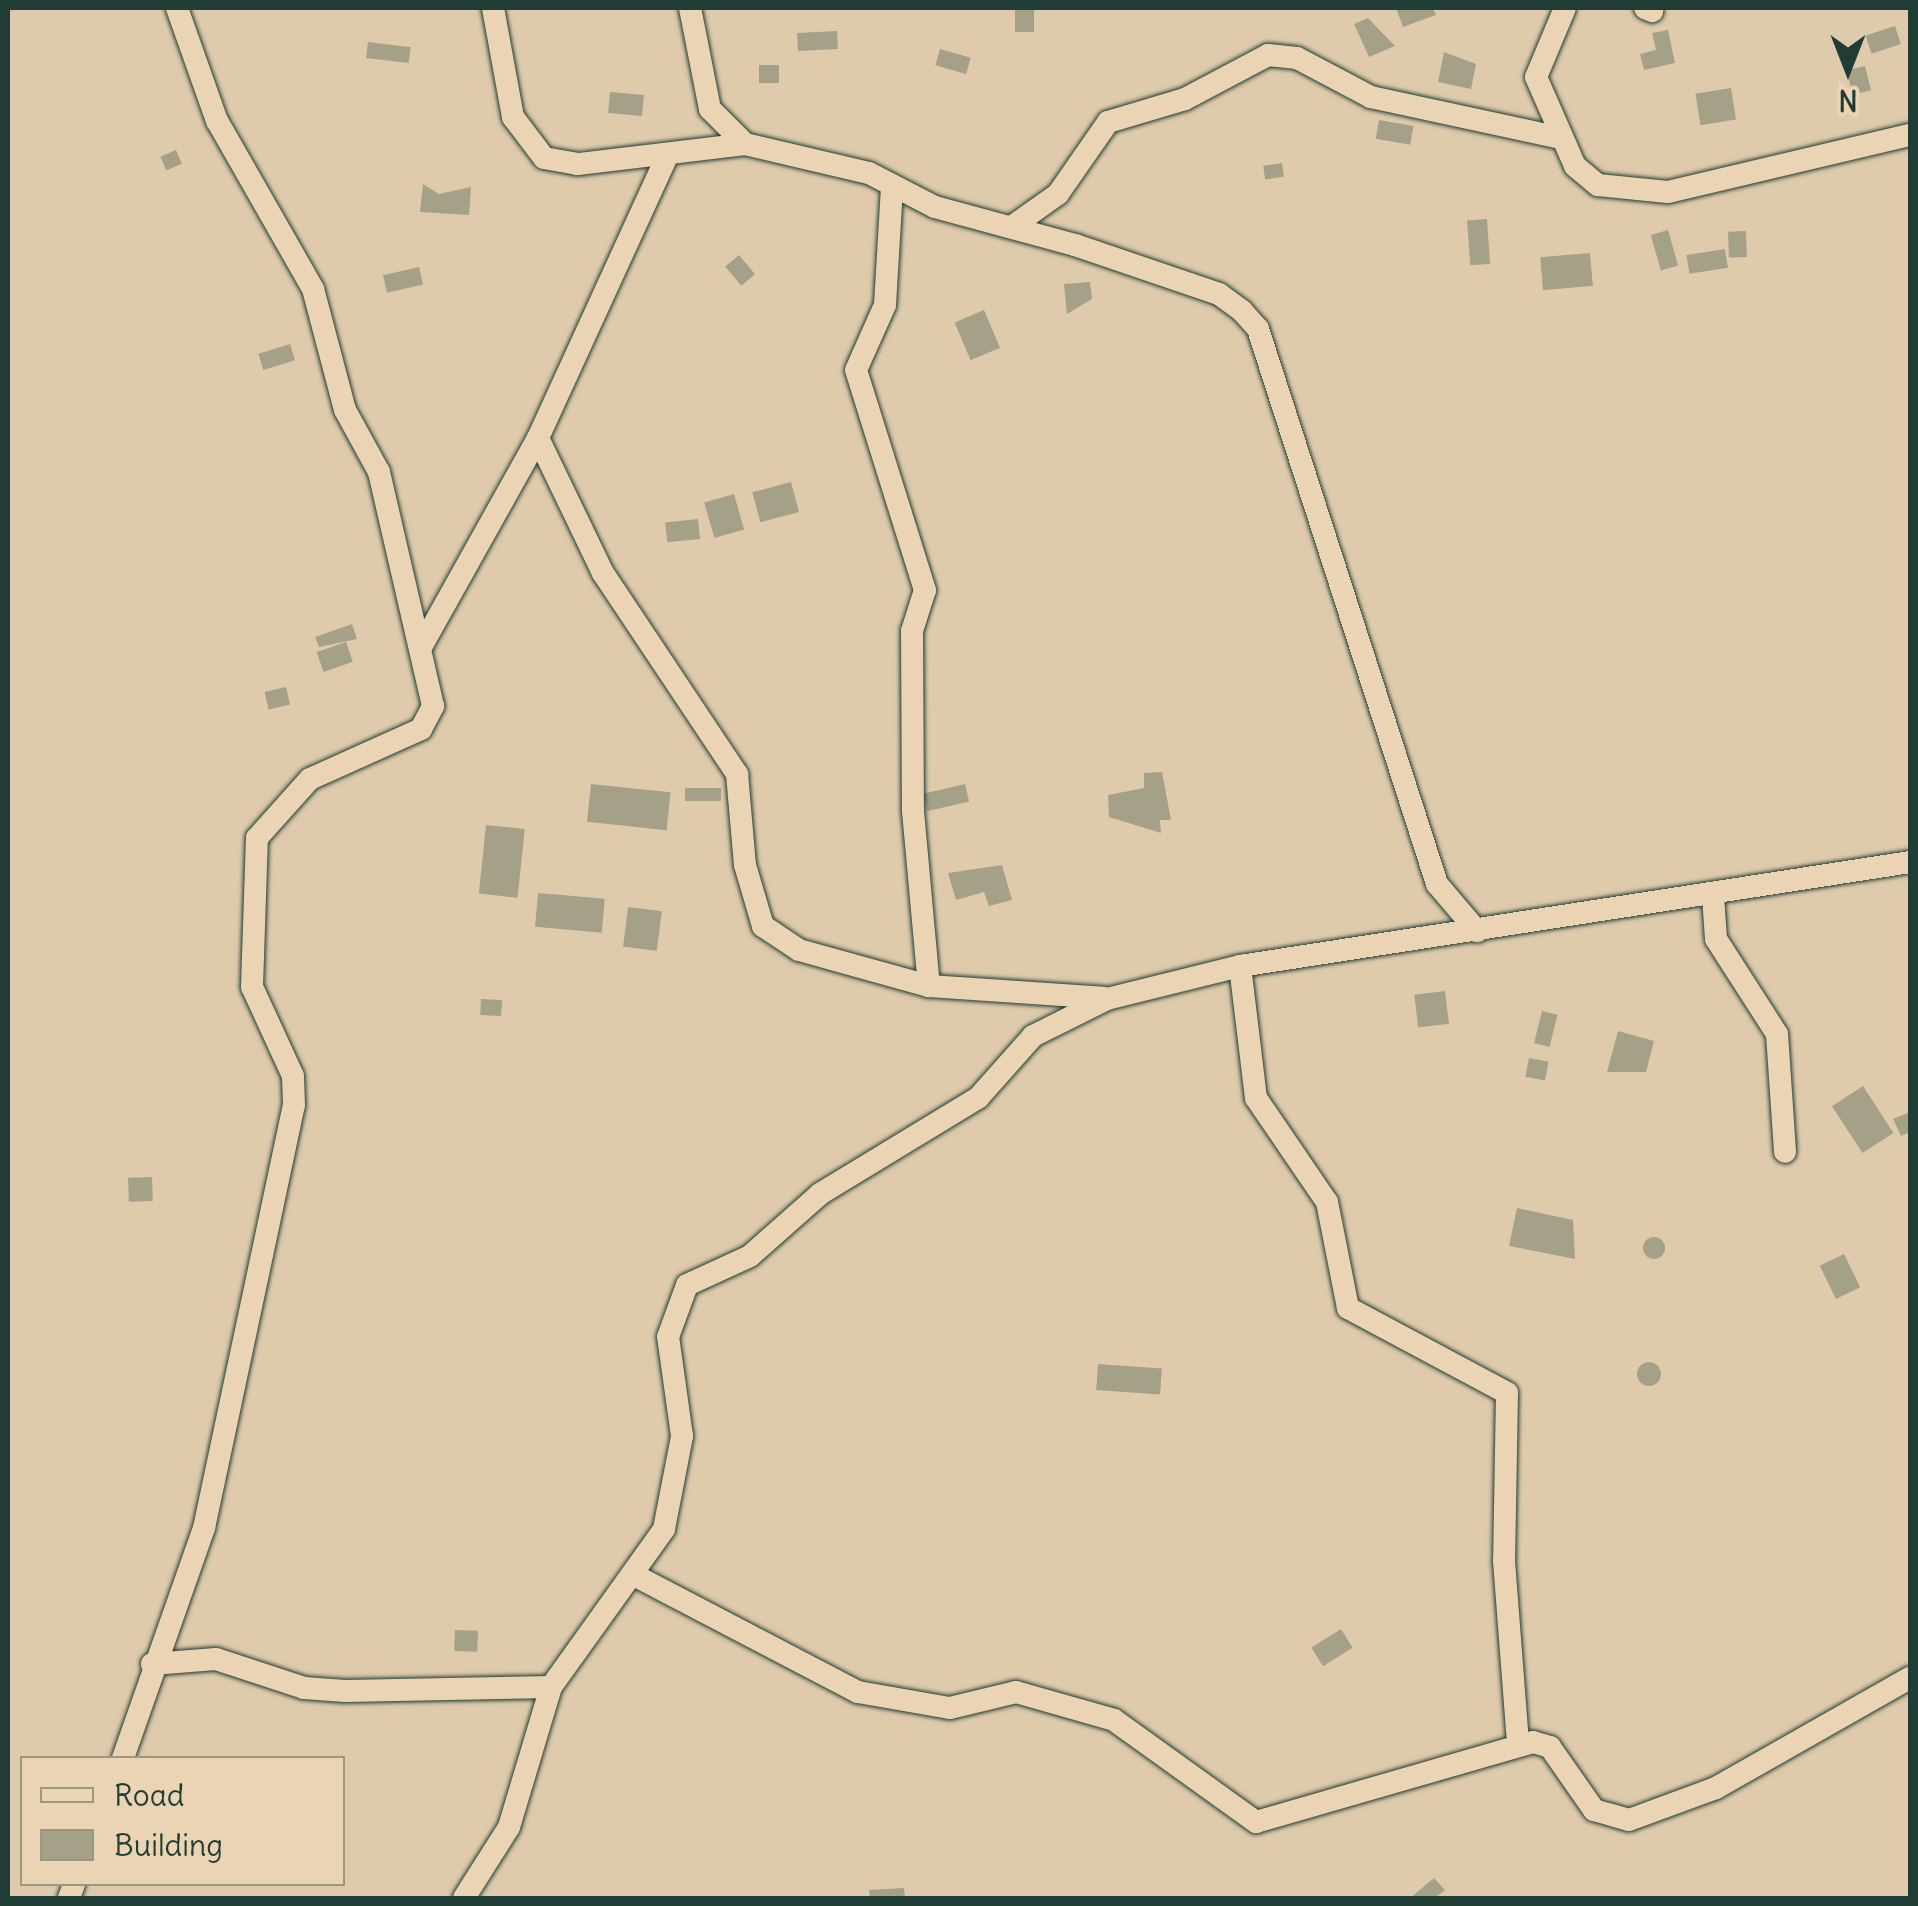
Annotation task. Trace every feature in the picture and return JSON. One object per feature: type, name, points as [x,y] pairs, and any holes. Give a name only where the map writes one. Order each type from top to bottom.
[{"type":"street","points":[[124,1756],[152,1664],[204,1528],[294,1106],[293,1076],[252,987],[257,838],[310,779],[428,722],[433,706],[380,472],[345,410],[312,290],[217,121],[177,8]]},
{"type":"street","points":[[493,8],[513,118],[532,149],[578,164],[745,144],[892,187],[1219,294],[1258,329],[1437,884],[1477,931]]},
{"type":"street","points":[[690,8],[710,109],[745,144]]},
{"type":"street","points":[[1565,8],[1536,77],[1561,138],[1598,185],[1668,192],[1910,135]]},
{"type":"street","points":[[1013,226],[1058,194],[1108,122],[1185,99],[1268,55],[1297,58],[1370,97],[1561,138]]},
{"type":"street","points":[[420,649],[538,438],[668,154]]},
{"type":"street","points":[[892,187],[886,304],[856,370],[926,590],[911,648],[913,811],[929,986]]},
{"type":"street","points":[[538,438],[602,573],[737,774],[745,865],[763,926],[798,950],[929,986],[1107,999]]},
{"type":"street","points":[[464,1898],[509,1827],[551,1687],[636,1576],[678,1483],[682,1436],[666,1366],[675,1304],[688,1285],[750,1256],[820,1194],[978,1098],[1033,1036],[1107,999],[1240,966],[1713,896],[1910,862]]},
{"type":"street","points":[[1713,896],[1716,939],[1777,1034],[1785,1152]]},
{"type":"street","points":[[1240,966],[1256,1098],[1327,1202],[1348,1308],[1507,1393],[1504,1561],[1518,1745]]},
{"type":"street","points":[[636,1576],[858,1692],[950,1708],[1016,1692],[1114,1720],[1256,1822],[1518,1745],[1550,1747],[1594,1810],[1629,1820],[1716,1788],[1910,1678]]},
{"type":"street","points":[[152,1664],[216,1659],[332,1690],[551,1687]]},
{"type":"building","points":[[1015,8],[1034,8],[1034,32],[1015,32]]},
{"type":"building","points":[[1396,8],[1433,8],[1436,15],[1403,27]]},
{"type":"building","points":[[1368,18],[1395,46],[1369,57],[1354,24]]},
{"type":"building","points":[[1895,26],[1901,44],[1871,54],[1866,36]]},
{"type":"building","points":[[1668,30],[1675,63],[1644,70],[1640,54],[1656,50],[1652,33]]},
{"type":"building","points":[[837,31],[838,49],[798,51],[797,33]]},
{"type":"building","points":[[368,42],[411,47],[409,63],[366,58]]},
{"type":"building","points":[[940,49],[971,58],[966,74],[935,65]]},
{"type":"building","points":[[1444,52],[1476,64],[1471,89],[1438,82]]},
{"type":"building","points":[[759,65],[779,65],[779,83],[759,83]]},
{"type":"building","points":[[1865,66],[1871,90],[1853,95],[1847,71]]},
{"type":"building","points":[[1731,88],[1736,120],[1700,125],[1695,94]]},
{"type":"building","points":[[610,92],[644,95],[642,116],[608,113]]},
{"type":"building","points":[[1379,120],[1413,126],[1410,145],[1376,139]]},
{"type":"building","points":[[176,150],[182,164],[166,170],[160,157]]},
{"type":"building","points":[[1282,163],[1284,177],[1265,180],[1263,166]]},
{"type":"building","points":[[423,184],[439,194],[471,187],[469,215],[420,212]]},
{"type":"building","points":[[1487,219],[1490,264],[1470,265],[1467,220]]},
{"type":"building","points":[[1668,230],[1678,266],[1661,271],[1651,235]]},
{"type":"building","points":[[1746,231],[1747,257],[1729,258],[1728,232]]},
{"type":"building","points":[[1725,249],[1728,268],[1689,274],[1686,255]]},
{"type":"building","points":[[1590,253],[1593,286],[1543,290],[1540,257]]},
{"type":"building","points":[[739,255],[755,274],[741,286],[725,267]]},
{"type":"building","points":[[419,267],[423,285],[387,293],[383,275]]},
{"type":"building","points":[[1090,282],[1092,299],[1067,314],[1064,284]]},
{"type":"building","points":[[984,310],[1000,348],[971,360],[955,323]]},
{"type":"building","points":[[290,344],[295,360],[263,370],[258,354]]},
{"type":"building","points":[[791,482],[799,512],[760,522],[752,492]]},
{"type":"building","points":[[734,494],[744,530],[714,538],[704,503]]},
{"type":"building","points":[[698,519],[700,539],[667,542],[665,522]]},
{"type":"building","points":[[352,624],[357,639],[319,647],[315,637]]},
{"type":"building","points":[[346,642],[353,662],[324,672],[317,652]]},
{"type":"building","points":[[286,687],[290,705],[269,709],[265,692]]},
{"type":"building","points":[[1162,772],[1171,820],[1160,820],[1161,833],[1109,817],[1108,795],[1144,788],[1144,773]]},
{"type":"building","points":[[591,784],[671,792],[667,830],[587,822]]},
{"type":"building","points":[[965,784],[969,802],[927,811],[923,794]]},
{"type":"building","points":[[685,788],[721,788],[721,801],[685,801]]},
{"type":"building","points":[[486,825],[525,829],[518,898],[479,894]]},
{"type":"building","points":[[1002,865],[1012,900],[989,906],[984,892],[956,900],[948,873]]},
{"type":"building","points":[[538,893],[605,899],[602,933],[535,927]]},
{"type":"building","points":[[628,907],[662,911],[657,951],[623,947]]},
{"type":"building","points":[[1445,991],[1449,1024],[1418,1028],[1414,995]]},
{"type":"building","points":[[481,999],[502,1000],[501,1016],[480,1015]]},
{"type":"building","points":[[1542,1011],[1558,1015],[1550,1047],[1534,1043]]},
{"type":"building","points":[[1618,1031],[1654,1041],[1646,1072],[1607,1072]]},
{"type":"building","points":[[1529,1058],[1549,1062],[1545,1080],[1525,1077]]},
{"type":"building","points":[[1863,1086],[1893,1133],[1862,1153],[1832,1106]]},
{"type":"building","points":[[1910,1112],[1910,1132],[1901,1136],[1893,1119]]},
{"type":"building","points":[[152,1177],[153,1201],[129,1202],[128,1178]]},
{"type":"building","points":[[1517,1208],[1573,1220],[1575,1259],[1509,1246]]},
{"type":"building","points":[[1654,1237],[1662,1240],[1662,1256],[1654,1259],[1646,1256],[1643,1248],[1646,1240]]},
{"type":"building","points":[[1844,1254],[1860,1287],[1836,1299],[1820,1266]]},
{"type":"building","points":[[1649,1362],[1661,1374],[1649,1386],[1637,1374]]},
{"type":"building","points":[[1098,1364],[1162,1368],[1160,1394],[1096,1390]]},
{"type":"building","points":[[1341,1629],[1353,1648],[1323,1666],[1311,1648]]},
{"type":"building","points":[[455,1630],[478,1631],[477,1652],[454,1651]]},
{"type":"building","points":[[1434,1878],[1445,1890],[1435,1898],[1410,1898]]},
{"type":"building","points":[[904,1888],[905,1898],[870,1898],[869,1890]]}]
